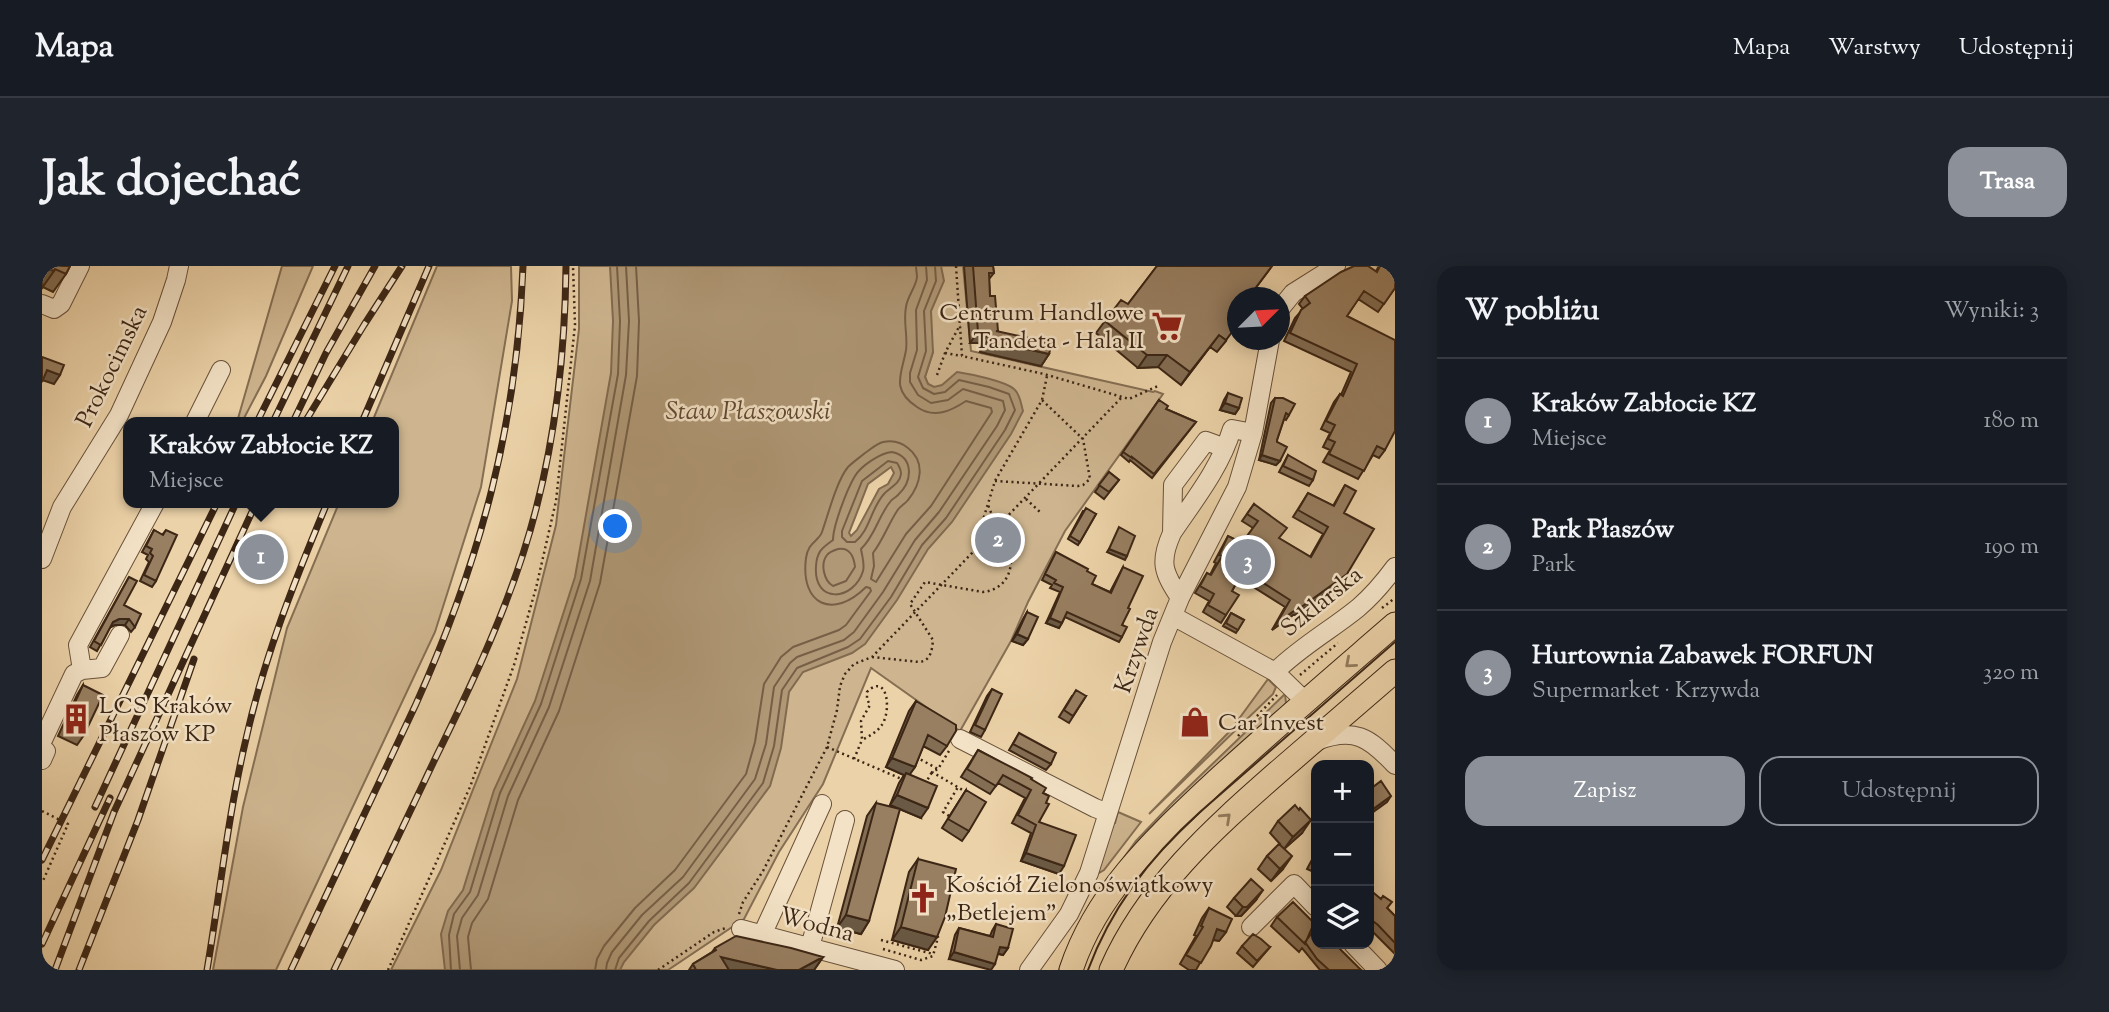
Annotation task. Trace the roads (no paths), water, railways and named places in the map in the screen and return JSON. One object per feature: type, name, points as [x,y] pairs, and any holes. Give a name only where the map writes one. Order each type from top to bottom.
[{"type":"main road","points":[[1071,970],[1099,911],[1145,850],[1252,748],[1395,624]]},
{"type":"main road","points":[[1111,970],[1149,902],[1177,866],[1229,815],[1383,683]]},
{"type":"street","points":[[42,303],[54,309],[61,304],[80,266]]},
{"type":"street","name":"Prokocimska","points":[[42,559],[62,508],[119,415],[162,322],[179,266]]},
{"type":"street","points":[[1290,296],[1308,281],[1336,266]]},
{"type":"street","name":"Krzywda","points":[[1029,970],[1059,929],[1089,873],[1162,642],[1180,598],[1237,487],[1253,433],[1268,350]]},
{"type":"street","points":[[198,417],[221,370]]},
{"type":"street","points":[[1180,598],[1163,568],[1164,553],[1172,533],[1212,476],[1232,429],[1253,433]]},
{"type":"street","points":[[1172,533],[1173,485],[1206,441],[1225,449]]},
{"type":"street","points":[[82,670],[78,645],[152,508]]},
{"type":"street","name":"Szklarska","points":[[1275,672],[1292,656],[1358,608],[1395,567]]},
{"type":"street","points":[[1172,616],[1275,672],[1306,702]]},
{"type":"street","points":[[42,742],[74,674],[82,670],[103,668],[120,635]]},
{"type":"street","points":[[1365,738],[1360,720],[1383,683]]},
{"type":"street","points":[[1313,742],[1343,733],[1365,738],[1395,765]]},
{"type":"street","points":[[956,742],[1108,813]]},
{"type":"street","points":[[42,749],[46,751],[42,760]]},
{"type":"street","points":[[762,935],[822,804]]},
{"type":"street","points":[[810,947],[845,820]]},
{"type":"street","points":[[1251,927],[1294,884],[1311,902]]},
{"type":"street","name":"Wodna","points":[[741,929],[810,947],[838,963],[892,962]]},
{"type":"street","points":[[1358,949],[1378,970]]},
{"type":"water","name":"Staw Płaszowski","points":[[610,266],[941,266],[944,281],[931,311],[933,352],[925,377],[928,384],[934,387],[942,385],[957,372],[978,376],[1010,386],[1016,391],[1023,411],[1011,434],[952,522],[928,549],[897,600],[865,644],[852,653],[803,672],[789,692],[781,748],[770,786],[694,888],[654,925],[620,970],[445,970],[441,934],[448,911],[463,890],[494,790],[535,701],[575,577],[611,373],[613,321]],"holes":[[[891,467],[894,473],[888,484],[879,489],[851,536],[849,533],[868,484]]]},
{"type":"tram line","points":[[1088,970],[1097,947],[1121,904],[1165,846],[1200,812],[1395,642]]},
{"type":"railway","points":[[260,417],[335,266]]},
{"type":"railway","points":[[275,417],[348,266]]},
{"type":"railway","points":[[295,417],[326,353],[375,266]]},
{"type":"railway","points":[[308,417],[402,266]]},
{"type":"railway","points":[[364,417],[429,266]]},
{"type":"railway","points":[[291,970],[416,704],[439,650],[477,544],[504,436],[513,381],[523,266]]},
{"type":"railway","points":[[334,970],[471,683],[494,632],[523,554],[550,448],[560,375],[566,266]]},
{"type":"railway","points":[[42,860],[215,508]]},
{"type":"railway","points":[[95,807],[234,508]]},
{"type":"railway","points":[[55,970],[114,812],[254,508]]},
{"type":"railway","points":[[207,970],[234,796],[253,708],[281,619],[325,508]]},
{"type":"railway","points":[[79,970],[138,820],[194,659]]},
{"type":"railway","points":[[42,944],[110,798]]},
{"type":"place","name":"Centrum Handlowe Tandeta - Hala II","points":[[1167,326]]},
{"type":"place","name":"Park Płaszów","points":[[998,540]]},
{"type":"place","name":"Kraków Zabłocie KZ","points":[[261,557]]},
{"type":"place","name":"Hurtownia Zabawek FORFUN","points":[[1248,562]]},
{"type":"place","name":"LCS Kraków Płaszów KP","points":[[76,719]]},
{"type":"place","name":"Car Invest","points":[[1195,722]]},
{"type":"place","name":"Kościół Zielonoświątkowy „Betlejem”","points":[[923,898]]}]
